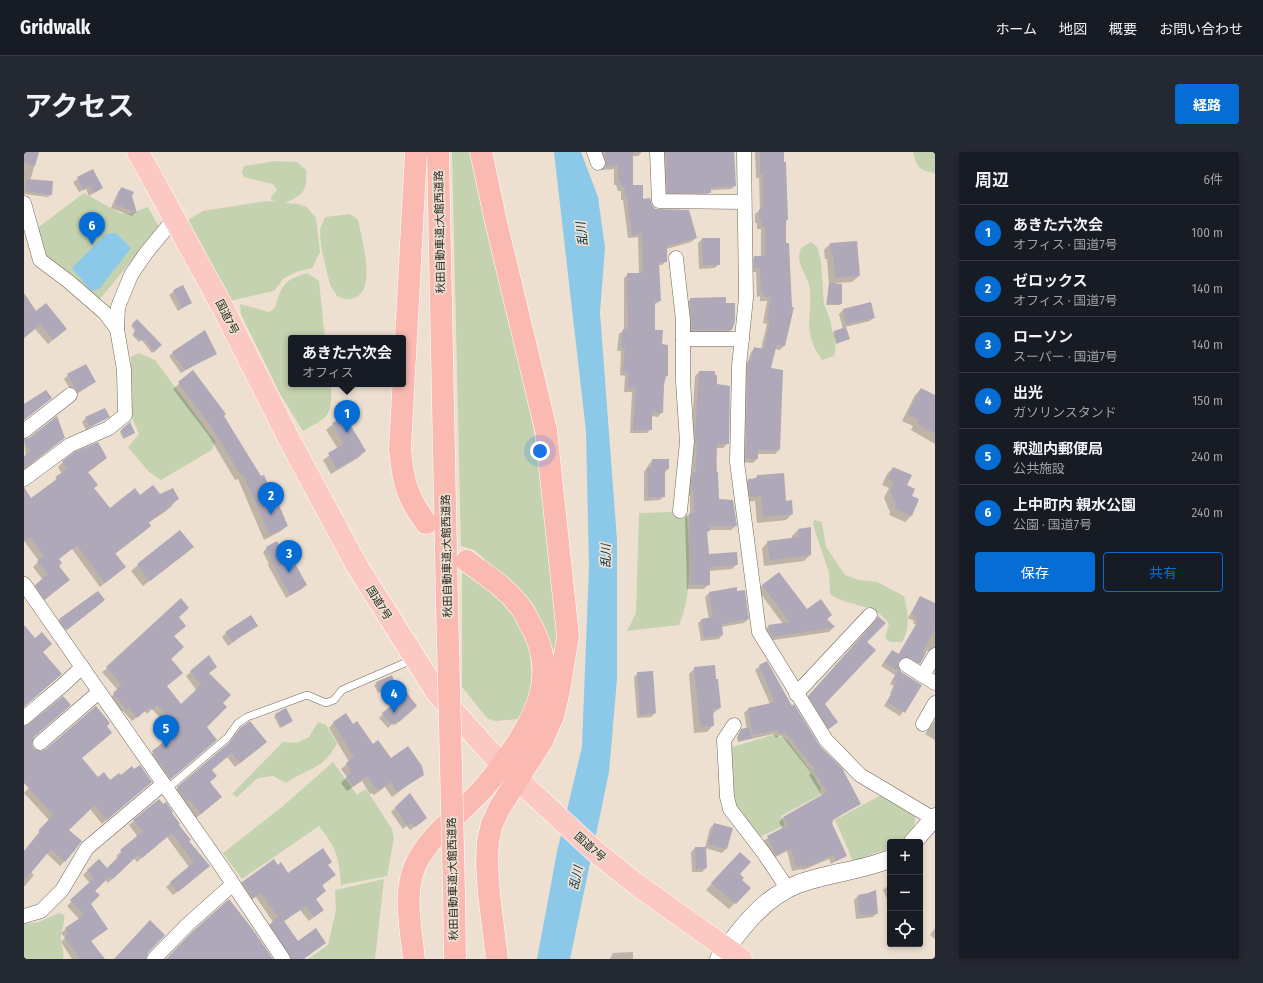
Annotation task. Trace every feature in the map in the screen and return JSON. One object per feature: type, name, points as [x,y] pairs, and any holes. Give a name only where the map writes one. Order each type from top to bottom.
[{"type":"highway","name":"国道7号","points":[[138,152],[224,310],[290,441],[356,566],[437,693],[510,772],[596,852],[729,956]]},
{"type":"highway","points":[[406,338],[416,152]]},
{"type":"highway","name":"秋田自動車道;大館西道路","points":[[438,152],[455,959]]},
{"type":"highway","points":[[414,959],[408,892],[415,865],[442,829],[480,792],[510,772],[542,740],[553,716],[559,691],[568,636],[546,430],[496,222],[482,152]]},
{"type":"highway","points":[[403,387],[400,449],[403,477],[412,504],[426,523]]},
{"type":"highway","points":[[467,561],[518,604],[534,629],[543,653],[544,671],[539,704],[510,772],[500,807],[492,824],[488,841],[487,864],[489,894],[497,959]]},
{"type":"street","points":[[657,152],[659,201],[744,202]]},
{"type":"street","points":[[744,152],[746,298],[739,366],[737,462],[759,632],[796,694],[826,740],[860,774],[934,818],[916,839]]},
{"type":"street","points":[[24,203],[40,260],[68,281],[105,314],[117,329]]},
{"type":"street","points":[[24,479],[70,445],[109,428],[125,415],[124,370],[117,329],[118,307],[131,275],[146,252],[174,219]]},
{"type":"street","points":[[676,258],[683,320],[687,442],[680,511]]},
{"type":"street","points":[[683,339],[742,340]]},
{"type":"street","points":[[24,431],[70,395]]},
{"type":"street","points":[[24,584],[233,884],[283,959]]},
{"type":"street","points":[[796,694],[870,615]]},
{"type":"street","points":[[906,665],[929,679],[935,655]]},
{"type":"street","points":[[24,718],[63,686],[82,667]]},
{"type":"street","points":[[40,743],[99,692]]},
{"type":"street","points":[[923,724],[935,703]]},
{"type":"street","points":[[734,725],[724,740],[727,797],[730,809],[763,852],[788,889]]},
{"type":"street","points":[[24,916],[41,910],[62,890],[87,848],[165,787]]},
{"type":"street","points":[[729,956],[762,906],[788,889],[799,884],[875,865],[887,860]]},
{"type":"street","points":[[154,959],[187,925],[233,884]]},
{"type":"lane","points":[[165,787],[227,738],[238,723],[247,717],[307,695],[326,703],[334,700],[342,690],[415,659]]},
{"type":"green space","points":[[452,152],[472,152],[528,398],[544,497],[556,598],[556,650],[550,650],[534,606],[514,585],[474,550],[461,546]]},
{"type":"green space","points":[[913,152],[935,152],[935,173],[922,169],[916,162]]},
{"type":"green space","points":[[276,161],[297,162],[306,170],[306,182],[303,191],[297,197],[285,203],[299,204],[307,207],[316,218],[320,252],[312,268],[296,272],[283,279],[274,291],[229,301],[188,220],[203,211],[266,201],[278,202],[271,200],[271,197],[277,190],[273,184],[244,177],[242,172],[244,166]]},
{"type":"green space","points":[[84,193],[120,213],[130,214],[148,207],[159,227],[100,299],[93,298],[43,256],[35,234],[40,226]]},
{"type":"green space","points":[[350,214],[358,220],[365,252],[366,278],[364,288],[358,296],[345,299],[337,296],[330,285],[321,246],[320,229],[325,217]]},
{"type":"green space","points":[[811,242],[817,247],[821,261],[824,304],[830,319],[836,347],[834,356],[822,360],[816,350],[810,334],[810,291],[799,260],[801,248]]},
{"type":"green space","points":[[307,273],[319,281],[325,335],[288,335],[288,387],[331,387],[331,403],[328,414],[319,422],[303,431],[280,394],[241,314],[240,304],[269,312],[275,308],[279,294],[284,285]]},
{"type":"green space","points":[[139,353],[155,360],[215,441],[212,450],[161,480],[149,472],[128,447],[139,434],[131,415],[131,357]]},
{"type":"green space","points":[[639,513],[687,513],[689,541],[689,584],[684,612],[679,625],[627,631],[636,613]]},
{"type":"green space","points":[[814,520],[822,522],[826,547],[845,575],[859,580],[877,582],[904,596],[908,625],[902,642],[890,642],[885,638],[889,624],[877,612],[845,602],[830,594],[829,573],[813,525]]},
{"type":"green space","points":[[464,572],[489,589],[503,601],[513,613],[527,642],[530,658],[530,691],[525,706],[518,719],[496,721],[488,719],[462,687],[462,574]]},
{"type":"green space","points":[[318,722],[326,725],[337,743],[332,752],[321,764],[286,783],[273,776],[258,778],[237,797],[232,794],[283,742],[296,743],[309,737]]},
{"type":"green space","points":[[772,735],[783,737],[789,742],[821,788],[820,795],[781,816],[785,825],[760,837],[731,803],[729,748]]},
{"type":"green space","points":[[333,762],[357,795],[366,789],[392,829],[394,839],[387,876],[341,885],[336,854],[330,841],[319,826],[242,879],[223,853],[283,806]]},
{"type":"green space","points":[[881,795],[915,813],[913,831],[907,838],[887,839],[887,849],[853,861],[835,820]]},
{"type":"green space","points":[[384,879],[375,959],[308,959],[328,945],[336,910],[335,890]]},
{"type":"green space","points":[[59,913],[64,915],[61,937],[64,954],[63,959],[24,959],[24,924],[39,922]]},
{"type":"water","name":"乱川","points":[[554,152],[581,152],[598,197],[605,248],[600,313],[617,540],[617,679],[609,772],[570,959],[537,959],[557,852],[582,747],[589,566],[586,431]]},
{"type":"water","points":[[116,233],[131,248],[99,289],[91,291],[72,268],[106,234]]},
{"type":"building","points":[[26,152],[39,152],[35,166],[24,162]]},
{"type":"building","points":[[605,152],[633,152],[633,185],[643,185],[643,199],[650,198],[655,209],[689,210],[697,238],[667,246],[667,262],[659,262],[661,301],[655,301],[655,330],[663,330],[662,344],[668,345],[668,376],[666,376],[664,385],[663,413],[652,412],[652,430],[633,430],[636,388],[628,388],[628,372],[623,372],[625,348],[621,347],[623,329],[628,329],[627,273],[643,273],[642,233],[632,235],[627,197],[625,197],[625,187],[622,187],[620,181],[618,181],[618,165],[606,166]]},
{"type":"building","points":[[666,152],[734,152],[736,186],[711,187],[711,193],[667,193]]},
{"type":"building","points":[[760,152],[784,152],[784,162],[786,162],[788,220],[786,220],[786,243],[789,243],[792,307],[794,307],[785,346],[777,344],[771,368],[783,370],[780,450],[758,450],[758,459],[746,458],[748,360],[751,361],[754,347],[764,349],[770,320],[767,319],[771,297],[764,297],[764,293],[761,293],[760,268],[754,268],[754,256],[765,256],[765,226],[761,226],[761,220],[759,220],[759,209],[763,209],[763,174],[760,174]]},
{"type":"building","points":[[93,169],[103,188],[94,193],[90,185],[83,189],[77,177]]},
{"type":"building","points":[[27,179],[53,181],[52,195],[25,191]]},
{"type":"building","points":[[121,187],[134,192],[132,196],[137,213],[115,204]]},
{"type":"building","points":[[702,238],[720,238],[720,265],[703,265]]},
{"type":"building","points":[[857,241],[860,276],[835,278],[833,254],[831,254],[830,243]]},
{"type":"building","points":[[829,283],[842,284],[842,304],[827,304]]},
{"type":"building","points":[[183,285],[192,303],[182,308],[173,290]]},
{"type":"building","points":[[24,293],[36,311],[46,303],[67,329],[53,340],[41,324],[24,338]]},
{"type":"building","points":[[726,297],[726,303],[735,303],[735,321],[732,330],[692,330],[690,298]]},
{"type":"building","points":[[871,302],[875,318],[846,324],[843,309]]},
{"type":"building","points":[[137,319],[162,345],[154,352],[144,338],[141,341],[133,333],[137,329],[132,324]]},
{"type":"building","points":[[846,327],[850,339],[837,343],[834,331]]},
{"type":"building","points":[[205,330],[217,354],[185,370],[172,352]]},
{"type":"building","points":[[86,364],[96,382],[78,392],[67,374]]},
{"type":"building","points":[[193,370],[226,414],[224,416],[261,476],[264,475],[272,493],[277,497],[288,526],[270,535],[243,474],[241,475],[214,431],[178,382]]},
{"type":"building","points":[[699,371],[715,371],[715,375],[717,375],[717,384],[730,386],[729,444],[717,444],[716,472],[718,472],[719,499],[733,500],[737,526],[710,526],[710,531],[707,531],[709,554],[737,552],[738,565],[710,567],[710,585],[691,585],[689,513],[694,513],[694,492],[692,492],[691,482],[692,472],[696,472],[697,444],[695,436]]},
{"type":"building","points":[[921,388],[935,395],[935,434],[917,423],[919,420],[908,414]]},
{"type":"building","points":[[46,390],[52,398],[24,420],[24,404]]},
{"type":"building","points":[[105,408],[110,417],[90,427],[85,417]]},
{"type":"building","points":[[57,416],[65,438],[24,468],[24,456],[31,452],[24,439],[29,438]]},
{"type":"building","points":[[345,416],[366,451],[337,469],[328,453],[344,444],[332,423]]},
{"type":"building","points":[[130,422],[135,433],[125,438],[121,430]]},
{"type":"building","points":[[98,442],[107,458],[88,472],[98,485],[94,488],[110,508],[135,488],[140,495],[153,485],[160,494],[173,488],[179,499],[171,504],[172,506],[149,522],[151,526],[115,553],[126,567],[105,583],[77,545],[59,559],[62,563],[59,566],[70,580],[45,599],[35,585],[48,574],[37,561],[44,556],[30,537],[24,541],[24,487],[31,498],[57,479],[55,477],[67,469],[62,461],[74,452]]},
{"type":"building","points":[[652,459],[669,459],[669,469],[665,469],[665,497],[648,497],[647,467],[652,467]]},
{"type":"building","points":[[893,467],[912,475],[907,485],[915,489],[912,496],[919,499],[912,516],[894,508],[896,505],[890,491],[894,482],[888,479]]},
{"type":"building","points":[[784,473],[786,501],[792,500],[793,514],[763,517],[761,496],[750,497],[748,479],[757,478],[757,475]]},
{"type":"building","points":[[811,527],[811,555],[770,560],[767,541],[799,537],[798,529]]},
{"type":"building","points":[[180,530],[194,547],[150,581],[137,564]]},
{"type":"building","points":[[277,541],[283,553],[288,551],[307,585],[290,595],[271,560],[266,547]]},
{"type":"building","points":[[779,572],[807,609],[821,599],[832,615],[827,619],[835,627],[772,637],[768,625],[790,622],[762,585]]},
{"type":"building","points":[[737,587],[737,591],[745,590],[749,619],[722,624],[723,635],[704,638],[701,619],[713,617],[709,592]]},
{"type":"building","points":[[98,591],[105,600],[67,630],[59,619]]},
{"type":"building","points":[[920,596],[935,603],[935,628],[923,651],[926,653],[920,664],[907,657],[899,661],[898,665],[901,672],[922,685],[905,713],[887,702],[894,690],[892,689],[897,682],[893,680],[898,671],[884,662],[892,650],[899,654],[918,621],[916,620],[917,617],[911,614]]},
{"type":"building","points":[[181,598],[189,608],[179,617],[186,626],[174,636],[184,647],[171,659],[183,673],[167,686],[181,704],[201,685],[190,671],[209,655],[217,667],[209,673],[231,695],[223,703],[227,707],[207,727],[217,740],[171,779],[152,751],[180,729],[157,705],[152,710],[150,707],[137,718],[129,707],[126,709],[113,693],[122,685],[106,667]]},
{"type":"building","points":[[251,615],[258,626],[232,642],[225,632]]},
{"type":"building","points":[[878,616],[886,623],[867,642],[876,650],[825,704],[838,722],[829,729],[808,696],[876,621]]},
{"type":"building","points":[[24,625],[35,638],[42,632],[52,644],[43,652],[62,674],[24,707]]},
{"type":"building","points":[[767,661],[792,706],[794,704],[820,746],[842,768],[861,804],[832,820],[847,856],[836,861],[833,855],[807,867],[806,865],[796,867],[791,848],[776,855],[767,836],[788,825],[783,817],[827,792],[813,770],[815,769],[785,732],[781,735],[778,730],[753,735],[748,708],[775,702],[759,665]]},
{"type":"building","points":[[715,665],[721,708],[713,709],[714,726],[700,727],[694,667]]},
{"type":"building","points":[[653,671],[656,713],[640,715],[637,672]]},
{"type":"building","points":[[392,675],[396,686],[379,692],[376,682]]},
{"type":"building","points":[[407,693],[417,706],[399,722],[398,720],[392,725],[382,713]]},
{"type":"building","points":[[63,696],[71,705],[34,737],[32,744],[34,749],[41,751],[46,749],[96,706],[110,723],[107,726],[112,733],[82,758],[98,777],[104,772],[110,780],[119,773],[121,775],[132,766],[134,769],[140,765],[152,782],[107,820],[95,805],[69,830],[82,841],[65,862],[51,849],[24,881],[24,851],[40,832],[38,831],[53,815],[24,783],[24,726],[29,724]]},
{"type":"building","points":[[286,708],[293,721],[282,727],[275,714]]},
{"type":"building","points":[[346,713],[353,724],[357,721],[373,744],[378,740],[391,758],[408,746],[422,766],[424,775],[397,792],[391,782],[379,790],[378,788],[376,789],[367,776],[353,786],[346,777],[352,773],[346,763],[354,757],[333,722]]},
{"type":"building","points":[[250,721],[267,742],[240,763],[232,753],[212,770],[217,776],[210,782],[222,797],[201,814],[189,799],[186,801],[177,787],[230,742],[241,727]]},
{"type":"building","points":[[749,727],[752,738],[739,741],[738,735],[741,729]]},
{"type":"building","points":[[410,793],[427,818],[415,827],[412,822],[407,826],[395,807]]},
{"type":"building","points":[[159,799],[163,804],[166,802],[180,824],[179,825],[191,840],[189,841],[210,866],[178,892],[170,882],[194,862],[172,833],[142,858],[139,854],[113,879],[110,876],[95,891],[100,895],[91,904],[108,929],[91,941],[105,959],[80,959],[65,937],[69,934],[65,928],[84,915],[70,900],[94,878],[87,870],[99,859],[107,868],[122,853],[120,850],[143,831],[133,820]]},
{"type":"building","points":[[714,823],[733,828],[727,849],[708,844]]},
{"type":"building","points":[[695,847],[706,847],[707,868],[696,869]]},
{"type":"building","points":[[323,848],[332,862],[328,865],[336,875],[322,885],[326,891],[316,899],[324,910],[314,917],[306,906],[284,921],[298,941],[316,928],[326,943],[303,959],[291,959],[270,924],[278,917],[261,893],[253,898],[242,882],[274,859],[278,865],[281,862],[288,873]]},
{"type":"building","points":[[740,852],[751,862],[740,874],[744,878],[742,880],[751,888],[736,904],[711,883]]},
{"type":"building","points":[[876,890],[878,914],[860,915],[858,895]]},
{"type":"building","points":[[229,899],[273,959],[166,959],[193,931]]},
{"type":"building","points":[[150,920],[165,935],[148,953],[146,959],[114,959]]},
{"type":"place","name":"上中町内 親水公園","points":[[92,245]]},
{"type":"place","name":"あきた六次会","points":[[347,433]]},
{"type":"place","name":"ゼロックス","points":[[271,515]]},
{"type":"place","name":"ローソン","points":[[289,573]]},
{"type":"place","name":"出光","points":[[394,713]]},
{"type":"place","name":"釈迦内郵便局","points":[[166,748]]}]
